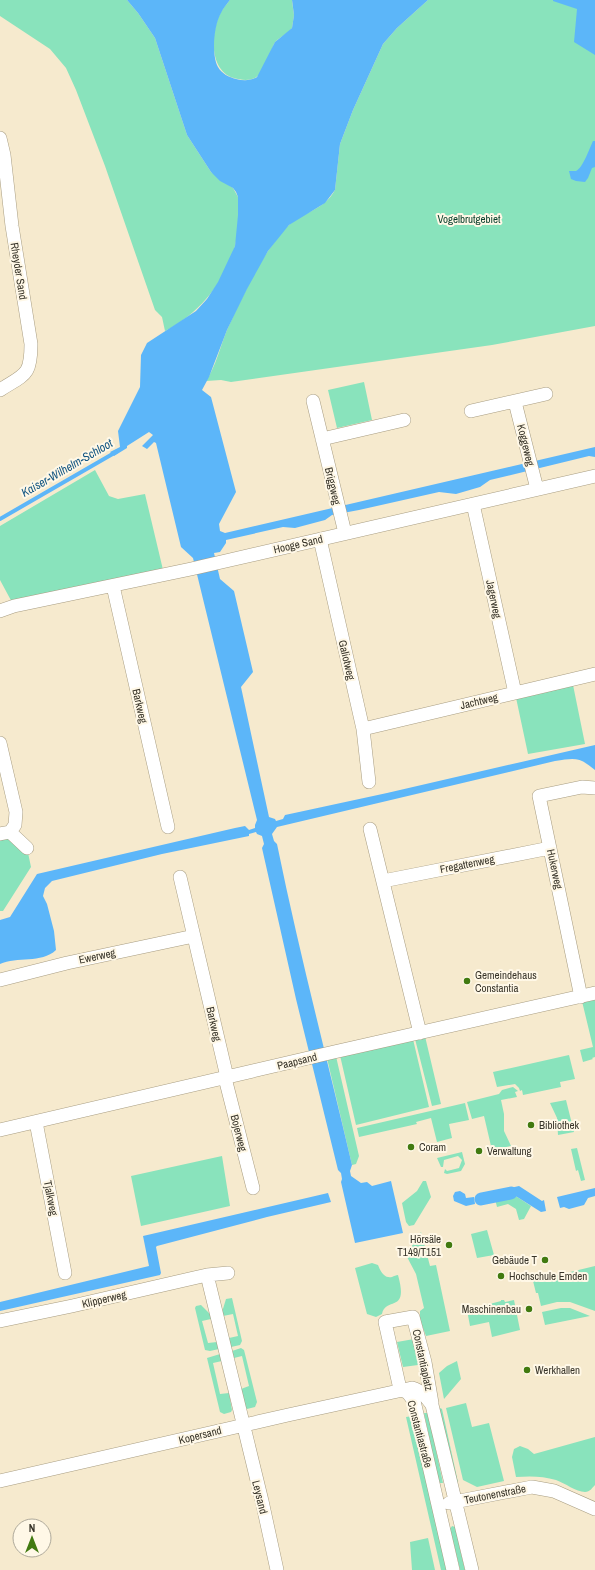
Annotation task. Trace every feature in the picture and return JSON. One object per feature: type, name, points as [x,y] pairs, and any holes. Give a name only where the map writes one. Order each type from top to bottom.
[{"type":"street","name":"Rheyder Sand","points":[[0,138],[4,155],[12,226],[31,344],[31,363],[28,370],[22,376],[0,390]]},
{"type":"street","points":[[471,411],[546,394]]},
{"type":"street","name":"Briggweg","points":[[313,401],[345,533]]},
{"type":"street","name":"Koggeweg","points":[[515,402],[537,489]]},
{"type":"street","points":[[322,439],[404,420]]},
{"type":"street","name":"Hooge Sand","points":[[0,612],[14,606],[191,569],[595,476]]},
{"type":"street","name":"Jagerweg","points":[[473,504],[515,693]]},
{"type":"street","name":"Galiotweg","points":[[320,539],[362,728],[369,782]]},
{"type":"street","name":"Barkweg","points":[[113,586],[168,827]]},
{"type":"street","name":"Jachtweg","points":[[362,728],[595,674]]},
{"type":"street","points":[[0,743],[16,812],[15,825],[5,833],[28,848]]},
{"type":"street","name":"Hukerweg","points":[[581,996],[539,796],[582,787],[595,788]]},
{"type":"street","points":[[370,830],[420,1033]]},
{"type":"street","name":"Fregattenweg","points":[[383,881],[550,848]]},
{"type":"street","name":"Barkweg","points":[[180,877],[226,1078]]},
{"type":"street","name":"Ewerweg","points":[[0,980],[67,962],[194,936]]},
{"type":"street","name":"Paapsand","points":[[0,1130],[595,993]]},
{"type":"street","name":"Bojerweg","points":[[226,1078],[253,1188]]},
{"type":"street","name":"Tjalkweg","points":[[36,1122],[65,1273]]},
{"type":"street","name":"Klipperweg","points":[[0,1321],[207,1275],[228,1273]]},
{"type":"street","points":[[207,1275],[243,1425]]},
{"type":"street","name":"Constantiaplatz","points":[[400,1390],[385,1322],[413,1317],[426,1366],[432,1405]]},
{"type":"street","name":"Constantiastraße","points":[[400,1390],[412,1388],[421,1391],[432,1405],[472,1570]]},
{"type":"street","name":"Kopersand","points":[[0,1481],[400,1390]]},
{"type":"street","name":"Constantiastraße","points":[[400,1390],[408,1393],[414,1402],[453,1570]]},
{"type":"street","name":"Leysand","points":[[243,1425],[277,1570]]},
{"type":"street","name":"Teutonenstraße","points":[[438,1505],[532,1487],[554,1491],[595,1509]]},
{"type":"green space","points":[[0,0],[127,0],[155,38],[187,135],[211,172],[233,188],[238,197],[238,222],[235,246],[225,272],[209,296],[189,316],[165,331],[162,317],[155,310],[105,166],[66,68],[50,49],[0,16]]},
{"type":"green space","points":[[230,0],[292,0],[294,15],[292,28],[274,44],[261,72],[253,79],[239,79],[226,74],[220,68],[216,59],[214,40],[217,20]]},
{"type":"green space","name":"Vogelbrutgebiet","points":[[428,0],[595,0],[595,326],[492,345],[231,382],[221,380],[206,381],[213,369],[227,330],[241,300],[268,251],[289,225],[320,206],[331,197],[335,190],[340,144],[353,110],[383,44],[397,28]]},
{"type":"green space","points":[[364,382],[372,420],[337,428],[328,390]]},
{"type":"green space","points":[[95,470],[109,496],[118,499],[145,494],[164,574],[14,606],[0,580],[0,526]]},
{"type":"green space","points":[[572,680],[585,744],[528,754],[515,693]]},
{"type":"green space","points":[[0,834],[27,848],[31,867],[3,911],[0,911]]},
{"type":"green space","points":[[595,993],[595,1057],[583,1062],[580,1050],[593,1047],[581,997]]},
{"type":"green space","points":[[424,1032],[441,1104],[432,1106],[414,1035]]},
{"type":"green space","points":[[412,1035],[429,1107],[356,1125],[339,1051]]},
{"type":"green space","points":[[335,1052],[359,1156],[356,1164],[352,1165],[326,1054]]},
{"type":"green space","points":[[569,1055],[575,1079],[560,1082],[561,1087],[523,1095],[522,1090],[520,1091],[515,1084],[497,1087],[493,1072]]},
{"type":"green space","points":[[513,1087],[518,1091],[515,1092],[517,1097],[501,1100],[504,1114],[504,1131],[511,1146],[496,1149],[491,1146],[484,1116],[472,1119],[467,1102],[499,1094],[502,1090]]},
{"type":"green space","points":[[566,1100],[574,1132],[558,1135],[557,1118],[550,1103]]},
{"type":"green space","points":[[465,1103],[469,1120],[449,1124],[452,1138],[437,1142],[431,1118],[416,1122],[417,1124],[359,1137],[357,1128]]},
{"type":"green space","points":[[577,1148],[585,1180],[581,1181],[578,1170],[576,1171],[571,1149]]},
{"type":"green space","points":[[462,1152],[465,1164],[461,1171],[447,1174],[444,1173],[445,1169],[447,1171],[459,1168],[462,1160],[458,1156],[444,1160],[443,1167],[441,1167],[437,1158]]},
{"type":"green space","points":[[222,1156],[230,1206],[141,1226],[131,1176]]},
{"type":"green space","points":[[423,1181],[426,1181],[431,1197],[414,1225],[409,1226],[406,1222],[402,1203],[417,1191]]},
{"type":"green space","points":[[514,1195],[531,1206],[524,1219],[519,1220],[516,1209],[508,1204],[497,1207],[495,1199]]},
{"type":"green space","points":[[487,1230],[494,1255],[477,1258],[471,1234]]},
{"type":"green space","points":[[421,1232],[430,1266],[436,1265],[450,1331],[426,1336],[420,1320],[420,1311],[424,1308],[416,1274],[406,1255]]},
{"type":"green space","points":[[372,1263],[378,1265],[383,1274],[387,1277],[398,1275],[401,1287],[401,1295],[399,1300],[388,1306],[384,1309],[382,1314],[376,1317],[367,1314],[355,1268]]},
{"type":"green space","points":[[595,1266],[595,1311],[570,1302],[557,1302],[541,1306],[533,1281]]},
{"type":"green space","points":[[232,1298],[242,1341],[240,1345],[231,1347],[229,1338],[238,1336],[233,1314],[223,1316],[222,1312],[226,1299]]},
{"type":"green space","points":[[504,1300],[505,1302],[514,1300],[520,1330],[492,1337],[489,1322],[470,1326],[467,1310]]},
{"type":"green space","points":[[201,1305],[210,1314],[211,1319],[202,1321],[208,1343],[217,1342],[219,1349],[210,1351],[205,1350],[195,1308],[196,1306]]},
{"type":"green space","points":[[561,1308],[570,1308],[590,1316],[545,1325],[542,1312]]},
{"type":"green space","points":[[414,1339],[420,1362],[418,1365],[403,1367],[397,1342]]},
{"type":"green space","points":[[241,1348],[244,1350],[257,1402],[255,1407],[247,1409],[241,1389],[249,1386],[242,1356],[234,1358],[232,1351]]},
{"type":"green space","points":[[220,1354],[222,1361],[213,1363],[220,1394],[229,1393],[232,1410],[231,1412],[224,1414],[220,1412],[207,1358]]},
{"type":"green space","points":[[457,1361],[461,1379],[444,1399],[439,1373],[447,1366]]},
{"type":"green space","points":[[466,1403],[472,1427],[489,1423],[504,1481],[477,1487],[463,1480],[446,1408]]},
{"type":"green space","points":[[438,1409],[442,1409],[458,1482],[455,1483]]},
{"type":"green space","points":[[424,1413],[428,1413],[443,1483],[439,1483]]},
{"type":"green space","points":[[413,1416],[448,1570],[441,1570],[406,1417]]},
{"type":"green space","points":[[595,1437],[595,1485],[591,1490],[585,1492],[578,1491],[559,1481],[546,1478],[531,1476],[516,1477],[512,1457],[514,1449],[520,1446],[528,1449],[534,1454]]},
{"type":"green space","points":[[452,1526],[455,1527],[465,1570],[460,1570],[450,1529]]},
{"type":"green space","points":[[428,1538],[435,1570],[412,1570],[410,1542]]},
{"type":"water","points":[[127,0],[230,0],[222,11],[215,32],[214,47],[216,61],[218,67],[226,75],[239,80],[250,80],[257,77],[275,42],[292,28],[294,15],[292,0],[428,0],[397,28],[383,44],[353,110],[340,144],[335,190],[325,203],[289,225],[268,251],[227,330],[209,377],[202,390],[211,397],[236,492],[219,524],[220,531],[225,533],[595,447],[595,457],[589,456],[490,480],[480,487],[456,494],[439,492],[332,515],[325,520],[295,528],[283,527],[226,540],[226,543],[220,552],[214,553],[220,579],[234,591],[253,672],[241,687],[269,817],[275,819],[276,821],[283,819],[285,815],[595,745],[595,770],[581,761],[573,759],[555,761],[277,827],[272,834],[274,841],[277,844],[304,965],[352,1165],[350,1171],[351,1176],[361,1183],[367,1182],[372,1186],[391,1181],[403,1233],[355,1243],[341,1182],[341,1173],[338,1170],[296,999],[262,848],[264,844],[262,836],[256,832],[249,834],[249,836],[162,854],[52,881],[45,888],[43,896],[47,904],[54,931],[56,950],[43,957],[14,960],[0,964],[0,920],[10,917],[37,874],[235,828],[245,826],[249,830],[255,828],[257,820],[193,558],[181,547],[156,443],[154,442],[147,449],[142,446],[153,435],[149,432],[114,456],[110,452],[120,447],[118,431],[140,387],[141,355],[147,343],[196,311],[207,299],[218,282],[235,246],[238,215],[238,197],[236,192],[233,188],[220,181],[211,172],[187,135],[155,38]]},
{"type":"water","points":[[553,0],[595,0],[595,55],[574,42],[577,9]]},
{"type":"water","points":[[593,141],[595,141],[595,167],[592,168],[585,182],[571,179],[569,171],[576,171],[579,169]]},
{"type":"water","points":[[519,1186],[542,1201],[544,1200],[546,1211],[541,1212],[514,1195],[495,1199],[493,1192]]},
{"type":"water","points":[[595,1188],[595,1196],[588,1198],[584,1205],[569,1209],[564,1207],[560,1208],[557,1197]]},
{"type":"water","points":[[460,1191],[465,1194],[466,1198],[474,1197],[475,1204],[466,1206],[454,1201],[453,1196],[455,1192]]},
{"type":"water","points":[[328,1193],[331,1202],[157,1246],[161,1273],[160,1275],[0,1311],[0,1302],[149,1266],[143,1236]]},
{"type":"waterway","name":"Kaiser-Wilhelm-Schloot","points":[[0,519],[116,452]]},
{"type":"waterway","points":[[481,1199],[511,1193]]},
{"type":"place","name":"Gemeindehaus Constantia","points":[[467,981]]},
{"type":"place","name":"Bibliothek","points":[[531,1125]]},
{"type":"place","name":"Coram","points":[[411,1147]]},
{"type":"place","name":"Verwaltung","points":[[479,1151]]},
{"type":"place","name":"Hörsäle T149/T151","points":[[449,1245]]},
{"type":"place","name":"Gebäude T","points":[[545,1260]]},
{"type":"place","name":"Hochschule Emden","points":[[501,1276]]},
{"type":"place","name":"Maschinenbau","points":[[529,1309]]},
{"type":"place","name":"Werkhallen","points":[[527,1370]]}]
